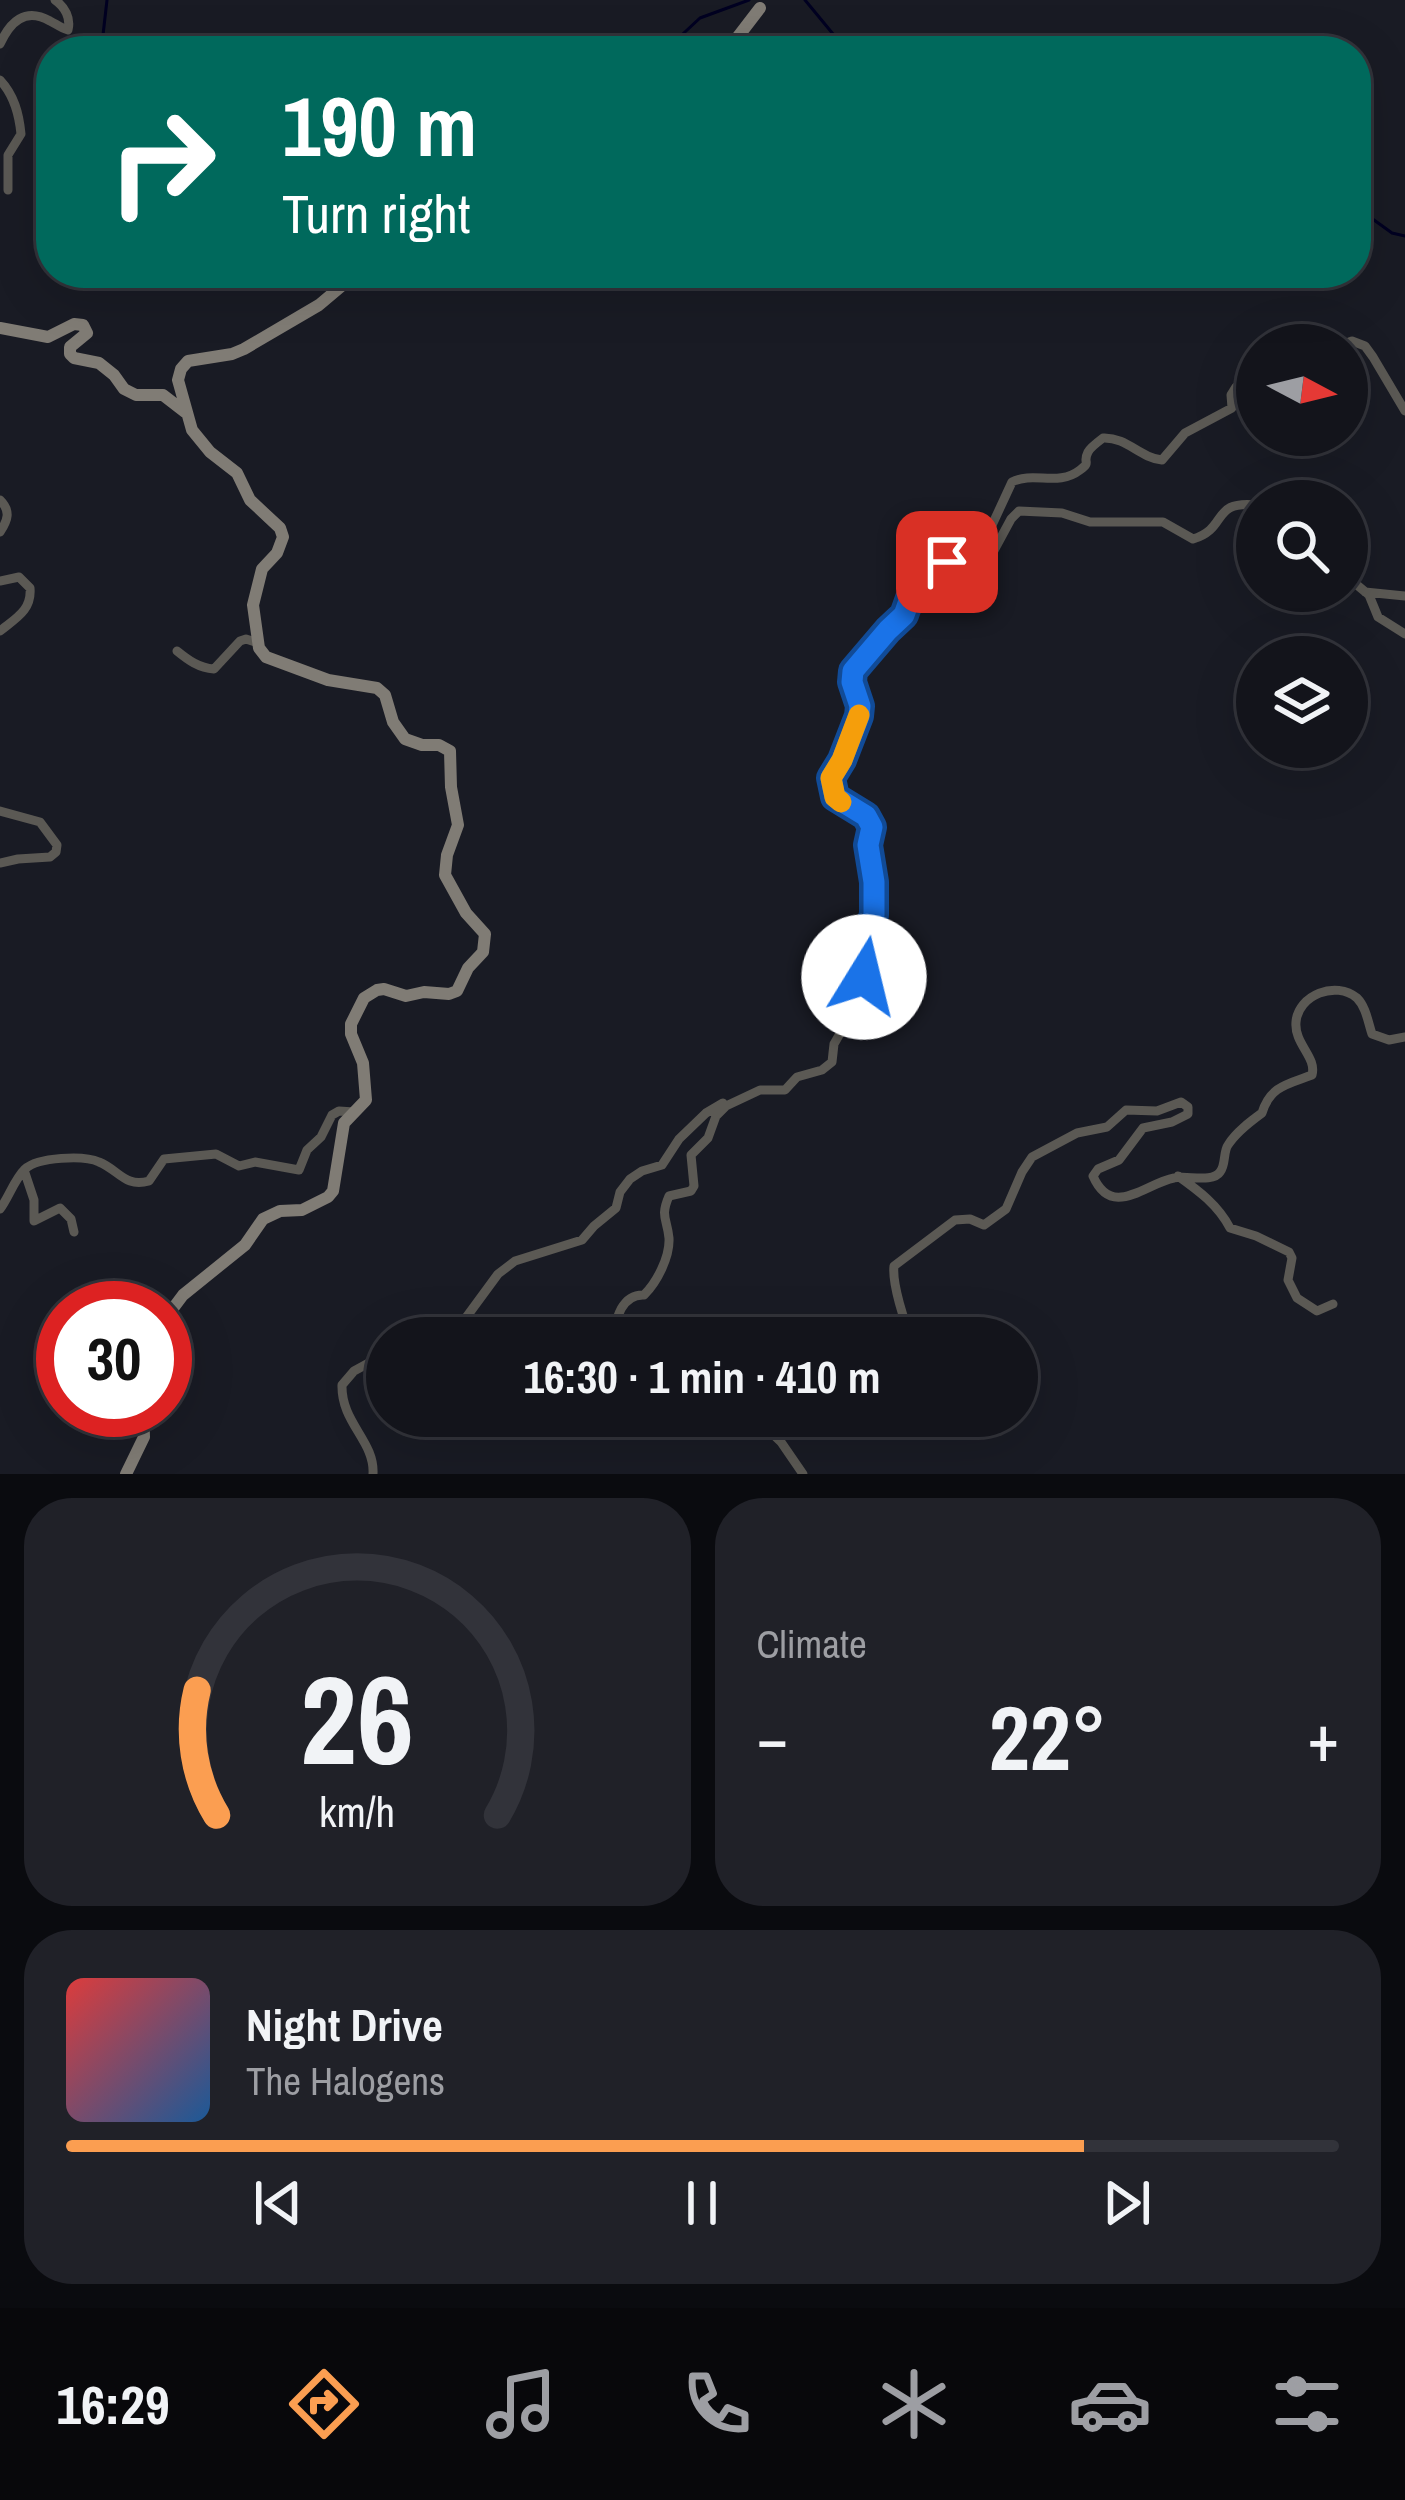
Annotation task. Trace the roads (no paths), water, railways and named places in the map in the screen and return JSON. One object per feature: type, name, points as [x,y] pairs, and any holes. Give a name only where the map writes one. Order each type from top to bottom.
[{"type":"street","points":[[0,44],[19,17],[43,18],[68,30],[64,7],[55,0]]},
{"type":"street","points":[[737,36],[759,4]]},
{"type":"street","points":[[0,80],[8,89],[21,134],[11,140],[8,190]]},
{"type":"street","points":[[192,1288],[245,1244],[263,1219],[280,1211],[302,1210],[328,1197],[336,1185],[344,1123],[366,1100],[363,1063],[351,1034],[364,998],[377,990],[406,996],[448,994],[461,985],[485,946],[485,934],[466,913],[445,875],[458,825],[450,751],[405,739],[393,722],[385,695],[377,688],[328,680],[266,657],[258,643],[253,604],[262,569],[281,546],[280,528],[250,500],[237,473],[200,441],[185,412],[178,380],[184,364],[244,349],[339,288]]},
{"type":"street","points":[[0,328],[42,337],[83,325],[87,333],[70,347],[74,358],[99,363],[122,388],[136,395],[163,395],[185,412]]},
{"type":"street","points":[[1368,351],[1405,411]]},
{"type":"street","points":[[618,1317],[632,1295],[644,1295],[658,1277],[669,1246],[663,1214],[668,1198],[691,1191],[691,1154],[708,1138],[719,1111],[760,1090],[785,1090],[797,1077],[828,1066],[834,1044],[860,998],[867,933],[874,915],[868,845],[872,827],[866,816],[835,797],[831,778],[859,716],[853,671],[904,615],[914,587],[959,549],[987,536],[1012,482],[1018,478],[1059,479],[1082,469],[1088,452],[1102,438],[1119,439],[1162,460],[1185,433],[1232,408],[1236,387]]},
{"type":"street","points":[[0,500],[8,514],[0,532]]},
{"type":"street","points":[[947,562],[970,554],[991,556],[1019,512],[1062,513],[1098,522],[1163,522],[1198,539],[1213,528],[1223,511],[1236,505]]},
{"type":"street","points":[[0,581],[23,579],[30,597],[25,611],[0,631]]},
{"type":"street","points":[[1368,592],[1405,596]]},
{"type":"street","points":[[1368,594],[1378,617],[1405,634]]},
{"type":"street","points":[[177,651],[195,664],[214,669],[240,641],[258,643]]},
{"type":"street","points":[[0,811],[40,822],[57,845],[50,857],[0,863]]},
{"type":"street","points":[[904,1317],[894,1266],[956,1220],[984,1225],[1003,1214],[1032,1157],[1077,1133],[1107,1127],[1126,1110],[1157,1111],[1181,1102],[1188,1107],[1187,1114],[1172,1122],[1143,1128],[1119,1160],[1098,1168],[1094,1182],[1105,1192],[1128,1198],[1178,1177],[1215,1177],[1221,1172],[1228,1145],[1262,1113],[1267,1097],[1312,1075],[1314,1064],[1296,1036],[1298,1011],[1306,1000],[1332,991],[1354,995],[1365,1010],[1372,1034],[1389,1040],[1405,1037]]},
{"type":"street","points":[[467,1317],[498,1274],[515,1261],[578,1243],[616,1208],[623,1186],[634,1175],[662,1165],[679,1139],[706,1113],[724,1102],[734,1102]]},
{"type":"street","points":[[0,1209],[24,1170],[42,1161],[88,1159],[137,1184],[149,1181],[164,1159],[216,1154],[239,1166],[255,1162],[299,1170],[332,1114],[354,1112]]},
{"type":"street","points":[[24,1170],[34,1200],[34,1221],[60,1208],[67,1212],[74,1232]]},
{"type":"street","points":[[1178,1177],[1200,1190],[1230,1228],[1289,1252],[1288,1280],[1300,1301],[1317,1311],[1333,1304]]},
{"type":"street","points":[[366,1364],[342,1384],[344,1406],[370,1453],[373,1474]]},
{"type":"street","points":[[126,1474],[144,1437]]},
{"type":"street","points":[[776,1437],[803,1474]]},
{"type":"waterway","points":[[103,36],[107,0]]},
{"type":"waterway","points":[[681,36],[700,18],[749,0]]},
{"type":"waterway","points":[[805,0],[835,36]]},
{"type":"waterway","points":[[1371,218],[1405,236]]}]
